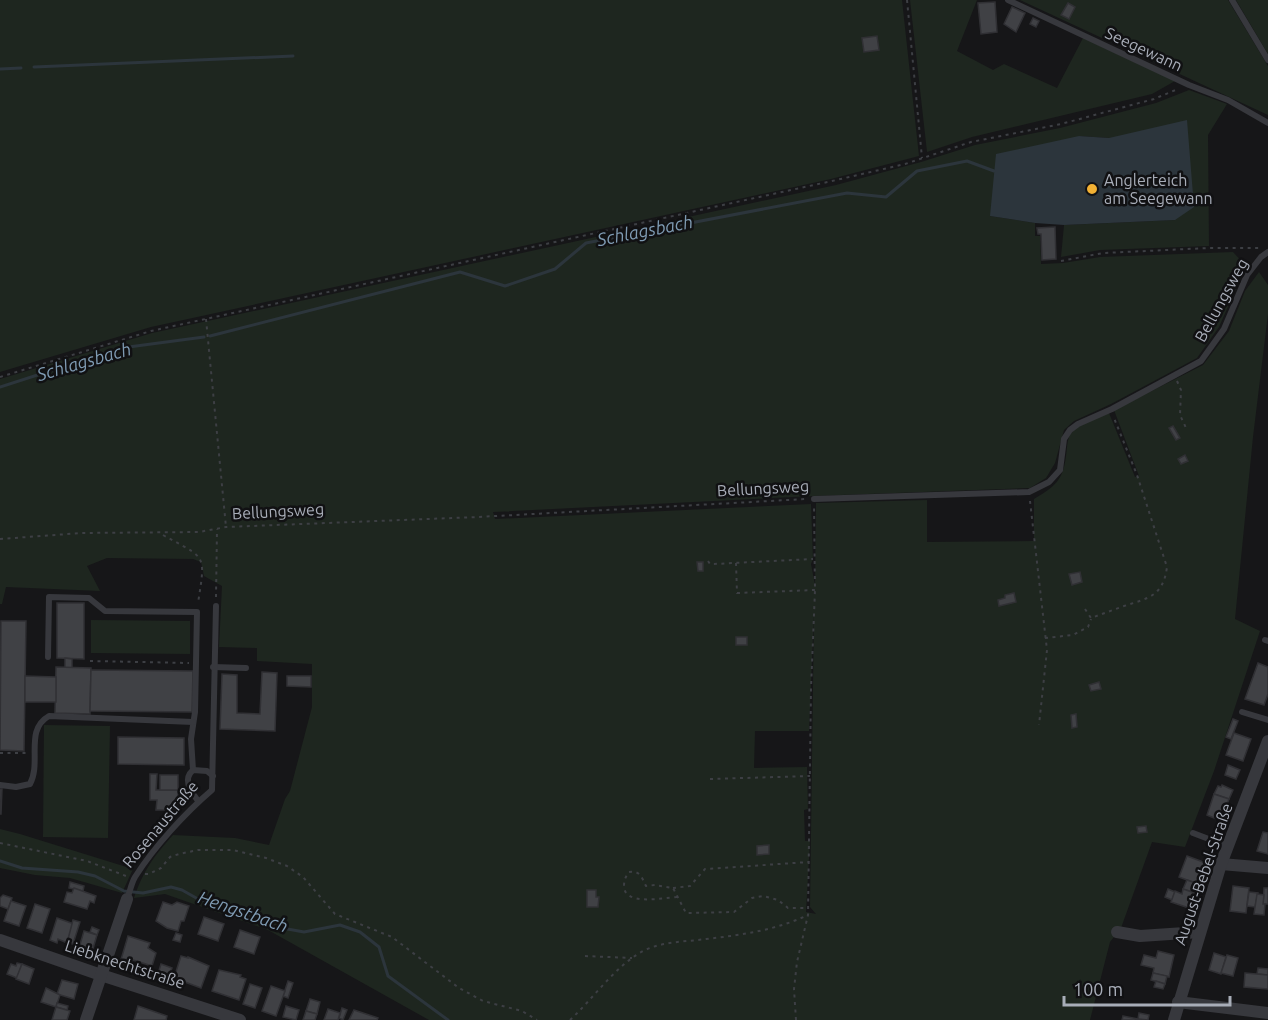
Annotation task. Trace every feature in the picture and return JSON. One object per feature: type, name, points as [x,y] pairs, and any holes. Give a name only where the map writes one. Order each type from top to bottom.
[{"type":"street","name":"August-Bebel-Straße","points":[[1173,1020],[1227,846],[1268,741]]},
{"type":"street","points":[[1221,864],[1268,868]]},
{"type":"street","name":"Rosenaustraße","points":[[86,1020],[127,899]]},
{"type":"street","points":[[1117,932],[1140,936],[1200,932]]},
{"type":"street","name":"Liebknechtstraße","points":[[0,939],[101,975],[240,1020]]},
{"type":"street","points":[[1178,1002],[1268,1013]]},
{"type":"lane","name":"Seegewann","points":[[1008,0],[1189,85],[1228,100],[1268,123]]},
{"type":"lane","points":[[1233,0],[1268,60]]},
{"type":"lane","name":"Bellungsweg","points":[[814,499],[1029,492],[1049,482],[1060,470],[1064,439],[1070,430],[1201,361],[1224,329],[1247,275],[1267,250]]},
{"type":"lane","points":[[48,657],[49,597],[89,598],[105,611],[197,612],[191,762],[193,770]]},
{"type":"lane","name":"Rosenaustraße","points":[[127,899],[135,878],[198,801],[212,790],[216,606]]},
{"type":"lane","points":[[213,667],[246,669]]},
{"type":"lane","points":[[1242,712],[1268,720]]},
{"type":"lane","points":[[0,785],[16,787],[30,784],[35,775],[36,729],[41,720],[49,716],[193,722]]},
{"type":"lane","points":[[198,801],[189,790],[188,774],[193,770],[207,771],[213,776]]},
{"type":"lane","points":[[1193,834],[1227,846]]},
{"type":"path","points":[[907,0],[922,158]]},
{"type":"path","points":[[0,377],[151,331],[905,164],[971,142],[1061,124],[1154,99],[1189,85]]},
{"type":"path","points":[[1061,261],[1102,253],[1209,248],[1267,250]]},
{"type":"path","points":[[206,319],[226,527]]},
{"type":"path","points":[[1175,376],[1181,390],[1180,415],[1186,428]]},
{"type":"path","points":[[1091,618],[1125,605],[1144,601],[1159,589],[1165,579],[1167,567],[1137,475],[1112,409]]},
{"type":"path","points":[[1029,492],[1047,650],[1039,725]]},
{"type":"path","points":[[796,1020],[794,989],[797,962],[808,915],[815,590],[814,499]]},
{"type":"path","name":"Bellungsweg","points":[[216,606],[217,529],[226,527],[478,517],[814,499]]},
{"type":"path","points":[[0,539],[82,533],[199,532],[217,529]]},
{"type":"path","points":[[161,533],[199,554],[203,573],[197,612]]},
{"type":"path","points":[[708,561],[714,564],[813,559]]},
{"type":"path","points":[[736,563],[737,593],[815,590]]},
{"type":"path","points":[[1085,609],[1091,618]]},
{"type":"path","points":[[1045,638],[1073,635],[1088,627],[1091,618]]},
{"type":"path","points":[[90,661],[195,663]]},
{"type":"path","points":[[0,753],[34,753]]},
{"type":"path","points":[[710,779],[810,776]]},
{"type":"path","points":[[0,843],[87,861],[135,878],[149,874],[170,858],[198,850],[233,850],[266,858],[287,866],[303,877],[335,914],[392,937],[459,988],[483,1001],[522,1011],[537,1020]]},
{"type":"path","points":[[677,897],[643,900],[633,898],[626,893],[624,888],[626,875],[633,871],[641,875],[646,886],[673,888],[690,886],[705,870],[809,861]]},
{"type":"path","points":[[673,888],[686,913],[734,912],[752,898],[763,896],[778,900],[788,908],[808,908]]},
{"type":"path","points":[[570,1020],[632,958],[646,949],[676,941],[746,934],[787,925],[808,915]]},
{"type":"path","points":[[585,956],[632,958]]},
{"type":"shaded area","points":[[0,0],[902,0],[919,156],[831,179],[151,327],[0,372]]},
{"type":"shaded area","points":[[910,0],[977,0],[957,51],[993,70],[1004,64],[1057,88],[1083,38],[1175,81],[1152,94],[972,137],[927,152]]},
{"type":"shaded area","points":[[1020,0],[1228,0],[1268,66],[1268,115]]},
{"type":"shaded area","points":[[1236,0],[1268,0],[1268,54]]},
{"type":"shaded area","points":[[1189,90],[1227,104],[1208,135],[1209,246],[1100,250],[1061,257],[1064,225],[1175,220],[1109,138],[1079,136],[990,216],[1035,223],[1035,236],[1040,236],[1041,264],[1100,257],[1233,252],[1246,266],[1219,327],[1197,358],[1074,421],[1064,430],[1055,463],[1046,478],[1030,488],[493,512],[495,519],[811,504],[813,559],[811,564],[815,585],[816,503],[927,500],[927,542],[1034,541],[1034,499],[1052,487],[1063,472],[1068,439],[1072,432],[1081,425],[1109,413],[1135,477],[1139,476],[1114,410],[1203,365],[1229,331],[1245,291],[1259,272],[1268,285],[1268,314],[1235,619],[1260,631],[1214,771],[1185,847],[1152,842],[1121,928],[1110,942],[1090,1020],[429,1020],[268,930],[165,894],[134,898],[150,864],[173,835],[235,838],[269,845],[290,791],[312,707],[312,664],[257,661],[257,648],[219,647],[222,586],[204,576],[201,562],[193,559],[107,558],[87,566],[100,591],[6,587],[2,604],[0,604],[0,379],[152,333],[836,185],[975,145],[1060,128],[1156,103]],"holes":[[[814,613],[810,907],[816,914],[806,912],[810,841],[805,841],[804,810],[808,809],[807,767],[754,768],[755,731],[809,731]]]},
{"type":"shaded area","name":"Anglerteich am Seegewann","points":[[1187,120],[1194,207],[1175,220],[1064,225],[990,216],[996,154],[1079,136],[1109,138]]},
{"type":"shaded area","points":[[91,620],[190,621],[190,654],[91,653]]},
{"type":"shaded area","points":[[44,725],[110,726],[108,838],[43,837]]},
{"type":"shaded area","points":[[0,829],[133,869],[122,893],[70,878],[35,875],[0,868]]},
{"type":"building","points":[[995,2],[997,32],[981,34],[978,3]]},
{"type":"building","points":[[1068,3],[1075,7],[1069,19],[1061,15]]},
{"type":"building","points":[[1012,7],[1025,13],[1016,32],[1004,24]]},
{"type":"building","points":[[1033,18],[1039,21],[1036,27],[1030,24]]},
{"type":"building","points":[[877,36],[879,50],[864,52],[862,38]]},
{"type":"building","points":[[1055,227],[1056,259],[1042,260],[1041,234],[1038,234],[1037,228]]},
{"type":"building","points":[[1173,426],[1180,438],[1176,440],[1169,428]]},
{"type":"building","points":[[1185,455],[1188,461],[1181,464],[1178,459]]},
{"type":"building","points":[[697,562],[703,562],[703,571],[698,571]]},
{"type":"building","points":[[1080,572],[1082,582],[1072,585],[1069,574]]},
{"type":"building","points":[[1014,593],[1016,602],[999,606],[998,600]]},
{"type":"building","points":[[57,603],[84,603],[84,659],[57,658]]},
{"type":"building","points":[[1,621],[26,621],[24,751],[0,750]]},
{"type":"building","points":[[736,637],[747,637],[747,645],[736,645]]},
{"type":"building","points":[[65,658],[72,659],[72,668],[65,668]]},
{"type":"building","points":[[1258,663],[1268,667],[1268,694],[1264,705],[1245,699]]},
{"type":"building","points":[[56,667],[91,668],[90,714],[55,713]]},
{"type":"building","points":[[91,670],[193,671],[192,712],[90,711]]},
{"type":"building","points":[[262,672],[277,673],[275,731],[220,729],[222,674],[237,675],[237,713],[260,714]]},
{"type":"building","points":[[25,676],[56,677],[56,702],[25,702]]},
{"type":"building","points":[[287,676],[311,676],[311,687],[287,686]]},
{"type":"building","points":[[1099,682],[1101,689],[1091,691],[1089,685]]},
{"type":"building","points":[[1076,714],[1077,727],[1072,728],[1071,715]]},
{"type":"building","points":[[1233,719],[1238,721],[1231,739],[1226,737]]},
{"type":"building","points":[[1234,733],[1251,739],[1243,761],[1226,755]]},
{"type":"building","points":[[118,737],[184,738],[184,765],[118,764]]},
{"type":"building","points":[[1228,765],[1240,770],[1236,779],[1225,775]]},
{"type":"building","points":[[150,774],[157,774],[156,790],[178,790],[178,810],[156,810],[157,800],[150,800]]},
{"type":"building","points":[[160,775],[178,775],[178,790],[160,790]]},
{"type":"building","points":[[1222,785],[1233,790],[1229,799],[1214,794],[1218,786]]},
{"type":"building","points":[[0,789],[2,789],[1,814],[0,814]]},
{"type":"building","points":[[1214,794],[1229,799],[1221,821],[1207,815]]},
{"type":"building","points":[[1146,826],[1147,832],[1138,833],[1137,827]]},
{"type":"building","points":[[1263,832],[1268,833],[1268,854],[1257,851]]},
{"type":"building","points":[[769,845],[769,854],[757,855],[757,846]]},
{"type":"building","points":[[1187,856],[1206,863],[1198,884],[1179,877]]},
{"type":"building","points":[[1187,880],[1198,884],[1195,893],[1183,889]]},
{"type":"building","points":[[70,882],[84,886],[83,891],[69,888]]},
{"type":"building","points":[[1233,886],[1249,888],[1246,913],[1230,911]]},
{"type":"building","points":[[74,888],[96,896],[94,903],[90,901],[87,909],[64,902],[67,892],[72,893]]},
{"type":"building","points":[[1264,888],[1268,888],[1268,904],[1263,904]]},
{"type":"building","points":[[1168,889],[1175,892],[1172,900],[1165,897]]},
{"type":"building","points":[[1183,889],[1195,893],[1189,908],[1171,902],[1175,891],[1182,894]]},
{"type":"building","points":[[587,890],[596,890],[596,897],[599,897],[598,907],[587,907]]},
{"type":"building","points":[[1249,892],[1258,893],[1255,907],[1247,906]]},
{"type":"building","points":[[1257,894],[1264,895],[1264,915],[1254,914]]},
{"type":"building","points":[[3,895],[12,898],[8,909],[0,906],[0,898]]},
{"type":"building","points":[[11,901],[26,906],[19,926],[4,921]]},
{"type":"building","points":[[163,902],[172,905],[177,902],[189,906],[178,931],[167,928],[156,921]]},
{"type":"building","points":[[35,904],[50,909],[42,933],[27,928]]},
{"type":"building","points":[[204,917],[224,924],[218,941],[198,934]]},
{"type":"building","points":[[57,918],[74,924],[67,943],[58,939],[57,943],[50,940]]},
{"type":"building","points":[[73,920],[80,922],[73,944],[67,943]]},
{"type":"building","points":[[92,927],[99,930],[97,935],[90,932]]},
{"type":"building","points":[[240,930],[260,937],[254,954],[234,947]]},
{"type":"building","points":[[84,931],[97,935],[92,952],[79,948]]},
{"type":"building","points":[[176,933],[182,935],[180,942],[173,940]]},
{"type":"building","points":[[128,936],[150,943],[148,948],[156,953],[152,966],[133,960],[131,966],[120,963]]},
{"type":"building","points":[[1158,951],[1174,955],[1169,977],[1153,973],[1154,968],[1141,965],[1144,955],[1156,958]]},
{"type":"building","points":[[1214,953],[1226,957],[1221,974],[1209,970]]},
{"type":"building","points":[[1227,955],[1238,958],[1233,976],[1221,973]]},
{"type":"building","points":[[181,956],[209,966],[201,988],[174,978]]},
{"type":"building","points":[[17,963],[22,964],[17,978],[7,974],[11,964],[16,966]]},
{"type":"building","points":[[22,964],[34,969],[29,984],[16,979]]},
{"type":"building","points":[[161,964],[172,968],[168,978],[158,974]]},
{"type":"building","points":[[1258,968],[1268,969],[1268,975],[1257,974]]},
{"type":"building","points":[[219,970],[241,975],[240,977],[246,979],[239,1000],[212,991]]},
{"type":"building","points":[[1153,973],[1167,976],[1165,984],[1151,980]]},
{"type":"building","points":[[1245,973],[1268,975],[1268,989],[1244,987]]},
{"type":"building","points":[[62,980],[78,984],[74,999],[57,994]]},
{"type":"building","points":[[288,981],[293,983],[288,998],[283,996]]},
{"type":"building","points":[[1156,981],[1165,984],[1163,989],[1154,987]]},
{"type":"building","points":[[250,984],[262,988],[255,1008],[243,1004]]},
{"type":"building","points":[[271,986],[285,991],[276,1016],[262,1011]]},
{"type":"building","points":[[46,988],[60,995],[56,1007],[41,1002]]},
{"type":"building","points":[[310,999],[320,1002],[317,1014],[306,1011]]},
{"type":"building","points":[[57,1003],[68,1006],[67,1010],[56,1007]]},
{"type":"building","points":[[138,1006],[167,1016],[166,1020],[134,1020]]},
{"type":"building","points":[[286,1006],[299,1010],[296,1020],[283,1017]]},
{"type":"building","points":[[56,1007],[70,1011],[67,1020],[52,1020]]},
{"type":"building","points":[[342,1008],[347,1010],[343,1020],[339,1018]]},
{"type":"building","points":[[328,1009],[340,1013],[338,1020],[324,1020]]},
{"type":"building","points":[[354,1010],[378,1018],[377,1020],[349,1020]]},
{"type":"building","points":[[306,1011],[317,1014],[315,1020],[303,1020]]},
{"type":"building","points":[[1139,1013],[1149,1015],[1148,1020],[1138,1019]]},
{"type":"building","points":[[1123,1016],[1138,1019],[1141,1020],[1122,1020]]},
{"type":"waterway","points":[[34,67],[293,56]]},
{"type":"waterway","points":[[0,69],[21,68]]},
{"type":"waterway","name":"Schlagsbach","points":[[210,336],[460,272],[505,286],[555,269],[586,243],[847,193],[886,197],[917,171],[967,161],[994,171]]},
{"type":"waterway","name":"Schlagsbach","points":[[0,387],[121,348],[204,337]]},
{"type":"waterway","name":"Hengstbach","points":[[0,861],[22,868],[78,872],[95,876],[124,891],[143,893],[171,887],[271,926],[304,932],[340,925],[360,932],[379,947],[388,976],[448,1020]]},
{"type":"place","name":"Anglerteich am Seegewann","points":[[1092,189]]}]
